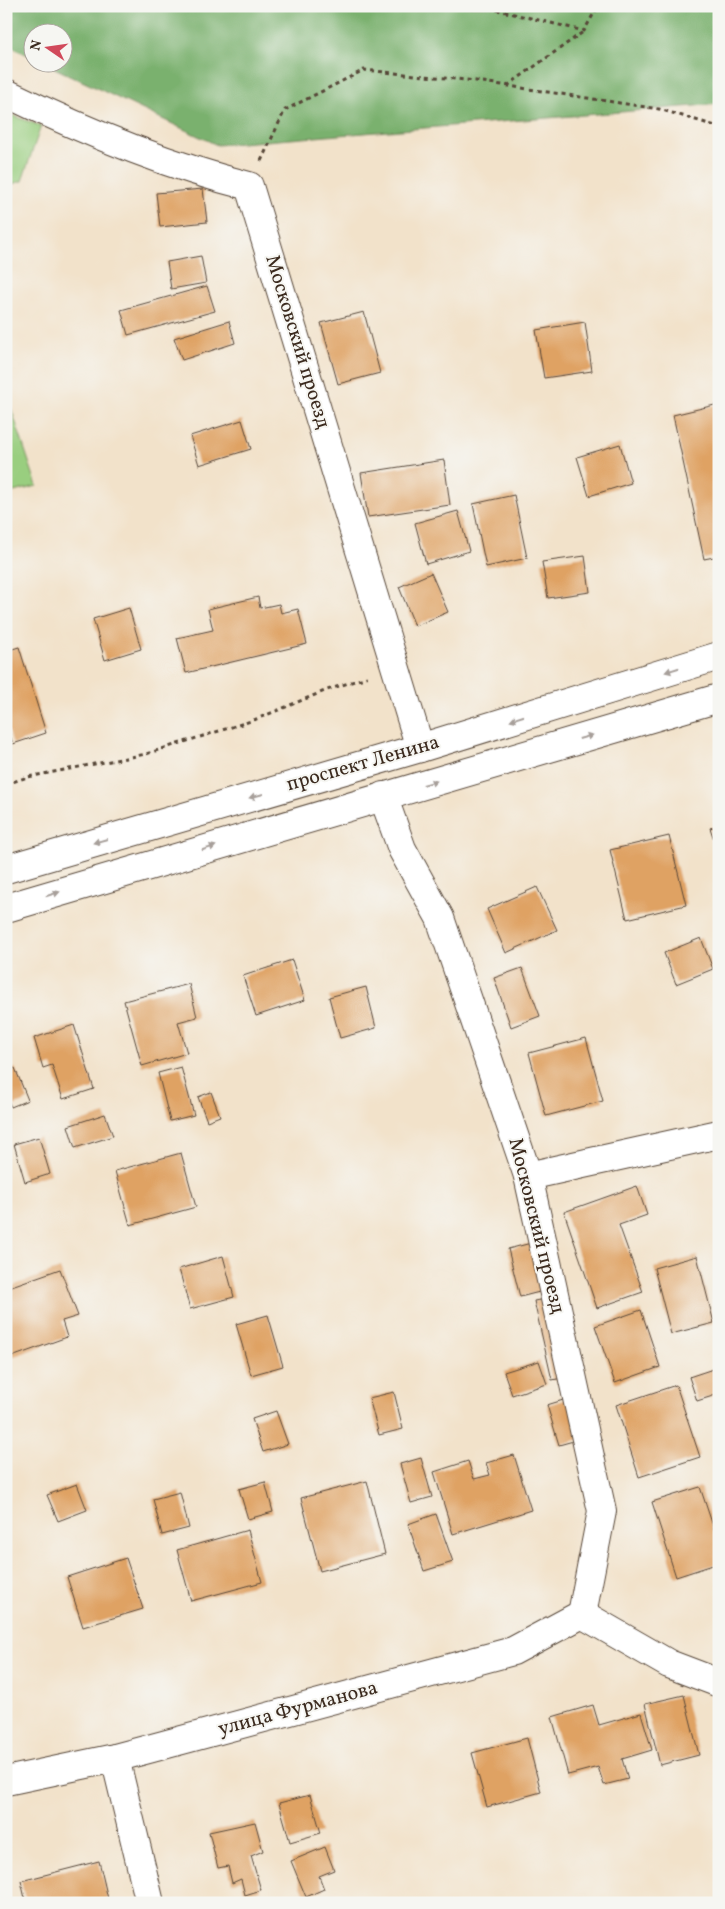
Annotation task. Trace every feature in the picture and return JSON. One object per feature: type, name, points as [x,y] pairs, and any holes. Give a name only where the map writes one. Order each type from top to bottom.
[{"type":"street","points":[[6,93],[119,144],[208,176],[249,186]]},
{"type":"street","name":"Московский проезд","points":[[249,186],[420,748]]},
{"type":"street","name":"проспект Ленина","points":[[6,869],[420,748],[719,656]]},
{"type":"street","name":"проспект Ленина","points":[[6,908],[719,698]]},
{"type":"street","name":"Московский проезд","points":[[383,796],[402,849],[440,918],[528,1176],[602,1511],[582,1614]]},
{"type":"street","points":[[528,1176],[719,1134]]},
{"type":"street","points":[[582,1614],[668,1664],[719,1684]]},
{"type":"street","name":"улица Фурманова","points":[[6,1781],[115,1758],[513,1651],[582,1614]]},
{"type":"street","points":[[115,1758],[150,1903]]},
{"type":"path","points":[[481,6],[584,31]]},
{"type":"path","points":[[507,86],[584,31],[598,6]]},
{"type":"path","points":[[249,186],[285,110],[364,70],[476,81],[658,109],[719,127]]},
{"type":"path","points":[[6,784],[28,777],[146,754],[254,720],[327,690],[396,668]]},
{"type":"green space","points":[[6,6],[719,6],[719,104],[217,145],[63,72],[72,72],[72,22],[22,22],[22,52],[6,44]]},
{"type":"green space","points":[[6,113],[41,126],[22,181],[6,186]]},
{"type":"green space","points":[[6,398],[9,402],[37,486],[6,494]]},
{"type":"building","points":[[203,189],[207,222],[160,227],[156,193]]},
{"type":"building","points":[[201,256],[206,283],[171,289],[167,262]]},
{"type":"building","points":[[207,286],[215,311],[128,335],[121,310]]},
{"type":"building","points":[[364,312],[380,373],[338,384],[321,323]]},
{"type":"building","points":[[229,321],[235,343],[182,360],[174,338]]},
{"type":"building","points":[[585,322],[592,371],[544,378],[536,330]]},
{"type":"building","points":[[719,404],[719,556],[704,559],[673,415]]},
{"type":"building","points":[[242,420],[251,449],[199,465],[190,436]]},
{"type":"building","points":[[620,444],[631,483],[589,496],[577,457]]},
{"type":"building","points":[[444,460],[450,505],[368,517],[361,473]]},
{"type":"building","points":[[514,495],[527,558],[486,567],[473,504]]},
{"type":"building","points":[[458,511],[469,551],[426,564],[415,523]]},
{"type":"building","points":[[585,556],[590,592],[548,598],[542,562]]},
{"type":"building","points":[[431,573],[448,612],[415,626],[399,587]]},
{"type":"building","points":[[258,597],[260,608],[279,604],[281,613],[298,609],[307,644],[186,673],[177,638],[213,630],[208,609]]},
{"type":"building","points":[[129,608],[141,649],[105,660],[93,619]]},
{"type":"building","points":[[19,647],[46,733],[13,744],[6,723],[6,651]]},
{"type":"building","points":[[719,825],[719,851],[718,851],[710,828]]},
{"type":"building","points":[[669,836],[686,905],[627,919],[610,850]]},
{"type":"building","points":[[537,887],[557,930],[506,953],[487,909]]},
{"type":"building","points":[[701,938],[713,969],[676,984],[664,953]]},
{"type":"building","points":[[292,960],[305,1000],[256,1016],[243,976]]},
{"type":"building","points":[[522,968],[540,1016],[511,1027],[494,978]]},
{"type":"building","points":[[189,984],[197,1017],[178,1022],[187,1053],[142,1066],[124,1001]]},
{"type":"building","points":[[366,987],[376,1028],[340,1038],[329,997]]},
{"type":"building","points":[[74,1025],[94,1089],[63,1099],[52,1065],[43,1068],[34,1038]]},
{"type":"building","points":[[586,1038],[603,1101],[546,1116],[529,1053]]},
{"type":"building","points":[[181,1067],[194,1115],[170,1121],[158,1073]]},
{"type":"building","points":[[15,1068],[28,1100],[11,1107],[6,1096],[6,1072]]},
{"type":"building","points":[[211,1092],[220,1116],[207,1121],[198,1097]]},
{"type":"building","points":[[105,1114],[113,1136],[75,1148],[68,1126]]},
{"type":"building","points":[[39,1137],[50,1174],[25,1182],[14,1144]]},
{"type":"building","points":[[181,1153],[196,1207],[130,1225],[115,1171]]},
{"type":"building","points":[[637,1186],[647,1215],[619,1225],[643,1292],[597,1308],[564,1212]]},
{"type":"building","points":[[539,1241],[551,1289],[520,1297],[508,1249]]},
{"type":"building","points":[[223,1256],[234,1297],[190,1309],[179,1269]]},
{"type":"building","points":[[697,1256],[714,1323],[671,1334],[654,1268]]},
{"type":"building","points":[[60,1269],[78,1316],[62,1321],[67,1337],[9,1358],[6,1351],[6,1288]]},
{"type":"building","points":[[550,1298],[568,1377],[552,1380],[534,1301]]},
{"type":"building","points":[[641,1310],[660,1367],[615,1383],[595,1326]]},
{"type":"building","points":[[268,1315],[283,1366],[251,1375],[236,1324]]},
{"type":"building","points":[[539,1361],[547,1384],[512,1395],[504,1372]]},
{"type":"building","points":[[719,1367],[719,1394],[697,1401],[689,1377]]},
{"type":"building","points":[[676,1385],[700,1457],[639,1477],[616,1405]]},
{"type":"building","points":[[394,1392],[403,1429],[379,1435],[369,1398]]},
{"type":"building","points":[[573,1397],[584,1438],[559,1445],[547,1405]]},
{"type":"building","points":[[276,1411],[288,1444],[263,1452],[252,1419]]},
{"type":"building","points":[[514,1455],[531,1510],[453,1534],[434,1472],[468,1461],[474,1479],[490,1475],[486,1463]]},
{"type":"building","points":[[421,1458],[432,1497],[411,1503],[400,1464]]},
{"type":"building","points":[[367,1481],[385,1554],[320,1571],[301,1498]]},
{"type":"building","points":[[265,1482],[273,1512],[248,1519],[239,1489]]},
{"type":"building","points":[[77,1484],[87,1510],[58,1521],[47,1495]]},
{"type":"building","points":[[700,1487],[719,1544],[719,1563],[676,1577],[652,1502]]},
{"type":"building","points":[[180,1492],[189,1528],[162,1535],[153,1499]]},
{"type":"building","points":[[436,1514],[453,1562],[424,1571],[408,1524]]},
{"type":"building","points":[[248,1530],[262,1582],[191,1601],[177,1550]]},
{"type":"building","points":[[126,1558],[143,1609],[83,1627],[67,1577]]},
{"type":"building","points":[[684,1695],[699,1755],[660,1765],[645,1704]]},
{"type":"building","points":[[593,1705],[599,1725],[641,1713],[652,1750],[622,1759],[628,1779],[604,1785],[598,1767],[568,1775],[552,1717]]},
{"type":"building","points":[[527,1738],[541,1792],[487,1807],[472,1753]]},
{"type":"building","points":[[310,1795],[321,1833],[290,1842],[279,1803]]},
{"type":"building","points":[[255,1822],[263,1851],[251,1856],[261,1890],[245,1895],[241,1879],[232,1883],[228,1866],[218,1868],[209,1832]]},
{"type":"building","points":[[325,1847],[334,1870],[319,1876],[324,1889],[306,1897],[291,1861]]},
{"type":"building","points":[[99,1861],[109,1903],[26,1903],[21,1881]]}]
